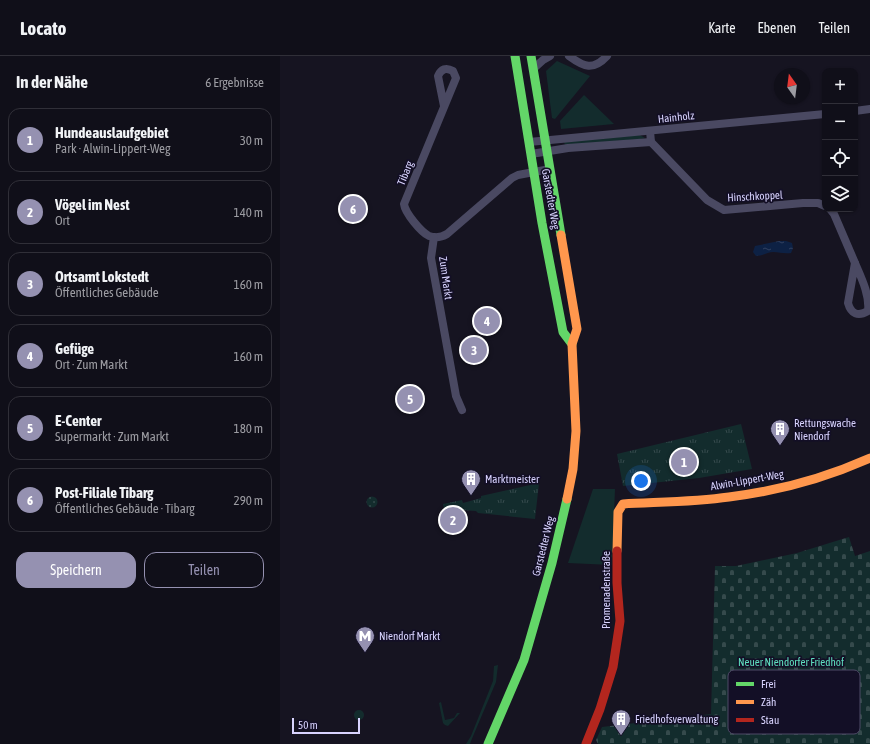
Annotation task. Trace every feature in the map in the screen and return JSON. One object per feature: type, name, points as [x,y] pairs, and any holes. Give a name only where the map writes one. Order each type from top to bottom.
[{"type":"main road","name":"Garstedter Weg","points":[[515,56],[563,332],[572,344]]},
{"type":"main road","name":"Garstedter Weg","points":[[488,744],[524,660],[552,563],[569,488],[576,418],[572,344],[577,329],[531,56]]},
{"type":"main road","name":"Alwin-Lippert-Weg","points":[[623,504],[744,495],[775,489],[826,475],[870,458]]},
{"type":"main road","name":"Promenadenstraße","points":[[586,744],[600,709],[613,667],[620,621],[617,583],[618,512],[623,504]]},
{"type":"street","points":[[533,69],[550,56]]},
{"type":"street","points":[[569,56],[580,64],[589,66],[597,64],[607,56]]},
{"type":"street","name":"Tibarg","points":[[434,237],[428,236],[407,214],[404,204],[444,106]]},
{"type":"street","points":[[858,111],[870,109]]},
{"type":"street","name":"Hainholz","points":[[529,142],[822,114]]},
{"type":"street","points":[[531,154],[568,148],[651,142],[650,131]]},
{"type":"street","name":"Hinschkoppel","points":[[651,142],[707,200],[724,210],[803,203],[818,203],[822,205]]},
{"type":"street","points":[[434,237],[448,234],[512,178],[518,175],[550,170]]},
{"type":"street","points":[[832,212],[864,283],[869,304],[868,310],[862,314],[855,313],[849,309],[848,303],[855,263]]},
{"type":"street","name":"Zum Markt","points":[[434,237],[431,258],[432,268],[456,396],[462,410]]},
{"type":"green space","points":[[557,61],[590,76],[555,119],[552,118],[546,71]]},
{"type":"green space","points":[[584,95],[614,124],[561,129],[560,121]]},
{"type":"green space","points":[[640,135],[645,138],[565,145],[564,142]]},
{"type":"green space","points":[[741,424],[752,469],[699,478],[623,486],[617,454]]},
{"type":"green space","points":[[539,483],[535,519],[478,513],[476,511],[444,509],[443,504],[462,500],[463,503],[481,498],[481,496]]},
{"type":"green space","points":[[593,489],[615,489],[612,565],[568,563]]},
{"type":"green space","points":[[372,496],[376,498],[378,502],[376,506],[372,508],[368,506],[366,502],[368,498]]},
{"type":"green space","name":"Neuer Niendorfer Friedhof","points":[[849,537],[855,556],[870,551],[870,744],[598,744],[596,740],[602,727],[711,714],[715,566],[736,566],[797,553]]},
{"type":"green space","points":[[498,665],[496,682],[470,744],[466,744],[471,736],[493,681],[494,666]]},
{"type":"green space","points":[[441,702],[445,720],[454,718],[457,713],[460,713],[448,726],[443,723],[439,703]]},
{"type":"green space","points":[[357,710],[361,710],[363,711],[363,719],[357,720],[354,717],[354,713]]},
{"type":"water","points":[[779,241],[792,243],[793,248],[791,253],[773,252],[756,256],[753,252],[755,246]]},
{"type":"traffic: fast","points":[[515,56],[542,223],[563,332],[572,344]]},
{"type":"traffic: fast","points":[[531,56],[561,235]]},
{"type":"traffic: fast","points":[[488,744],[524,660],[552,563],[567,499]]},
{"type":"traffic: slow","points":[[561,235],[577,329],[572,344],[576,431],[573,469],[567,499]]},
{"type":"traffic: slow","points":[[617,551],[618,512],[623,504],[703,500],[765,491],[819,478],[870,458]]},
{"type":"traffic: jam","points":[[586,744],[600,709],[613,667],[620,621],[617,583],[617,551]]},
{"type":"place","name":"Post-Filiale Tibarg","points":[[353,209]]},
{"type":"place","name":"Gefüge","points":[[487,321]]},
{"type":"place","name":"Ortsamt Lokstedt","points":[[474,350]]},
{"type":"place","name":"E-Center","points":[[410,399]]},
{"type":"place","name":"Rettungswache Niendorf","points":[[780,446]]},
{"type":"place","name":"Hundeauslaufgebiet","points":[[684,462]]},
{"type":"place","name":"Marktmeister","points":[[471,496]]},
{"type":"place","name":"Vögel im Nest","points":[[453,520]]},
{"type":"place","name":"Niendorf Markt","points":[[365,653]]},
{"type":"place","name":"Friedhofsverwaltung","points":[[621,736]]}]
